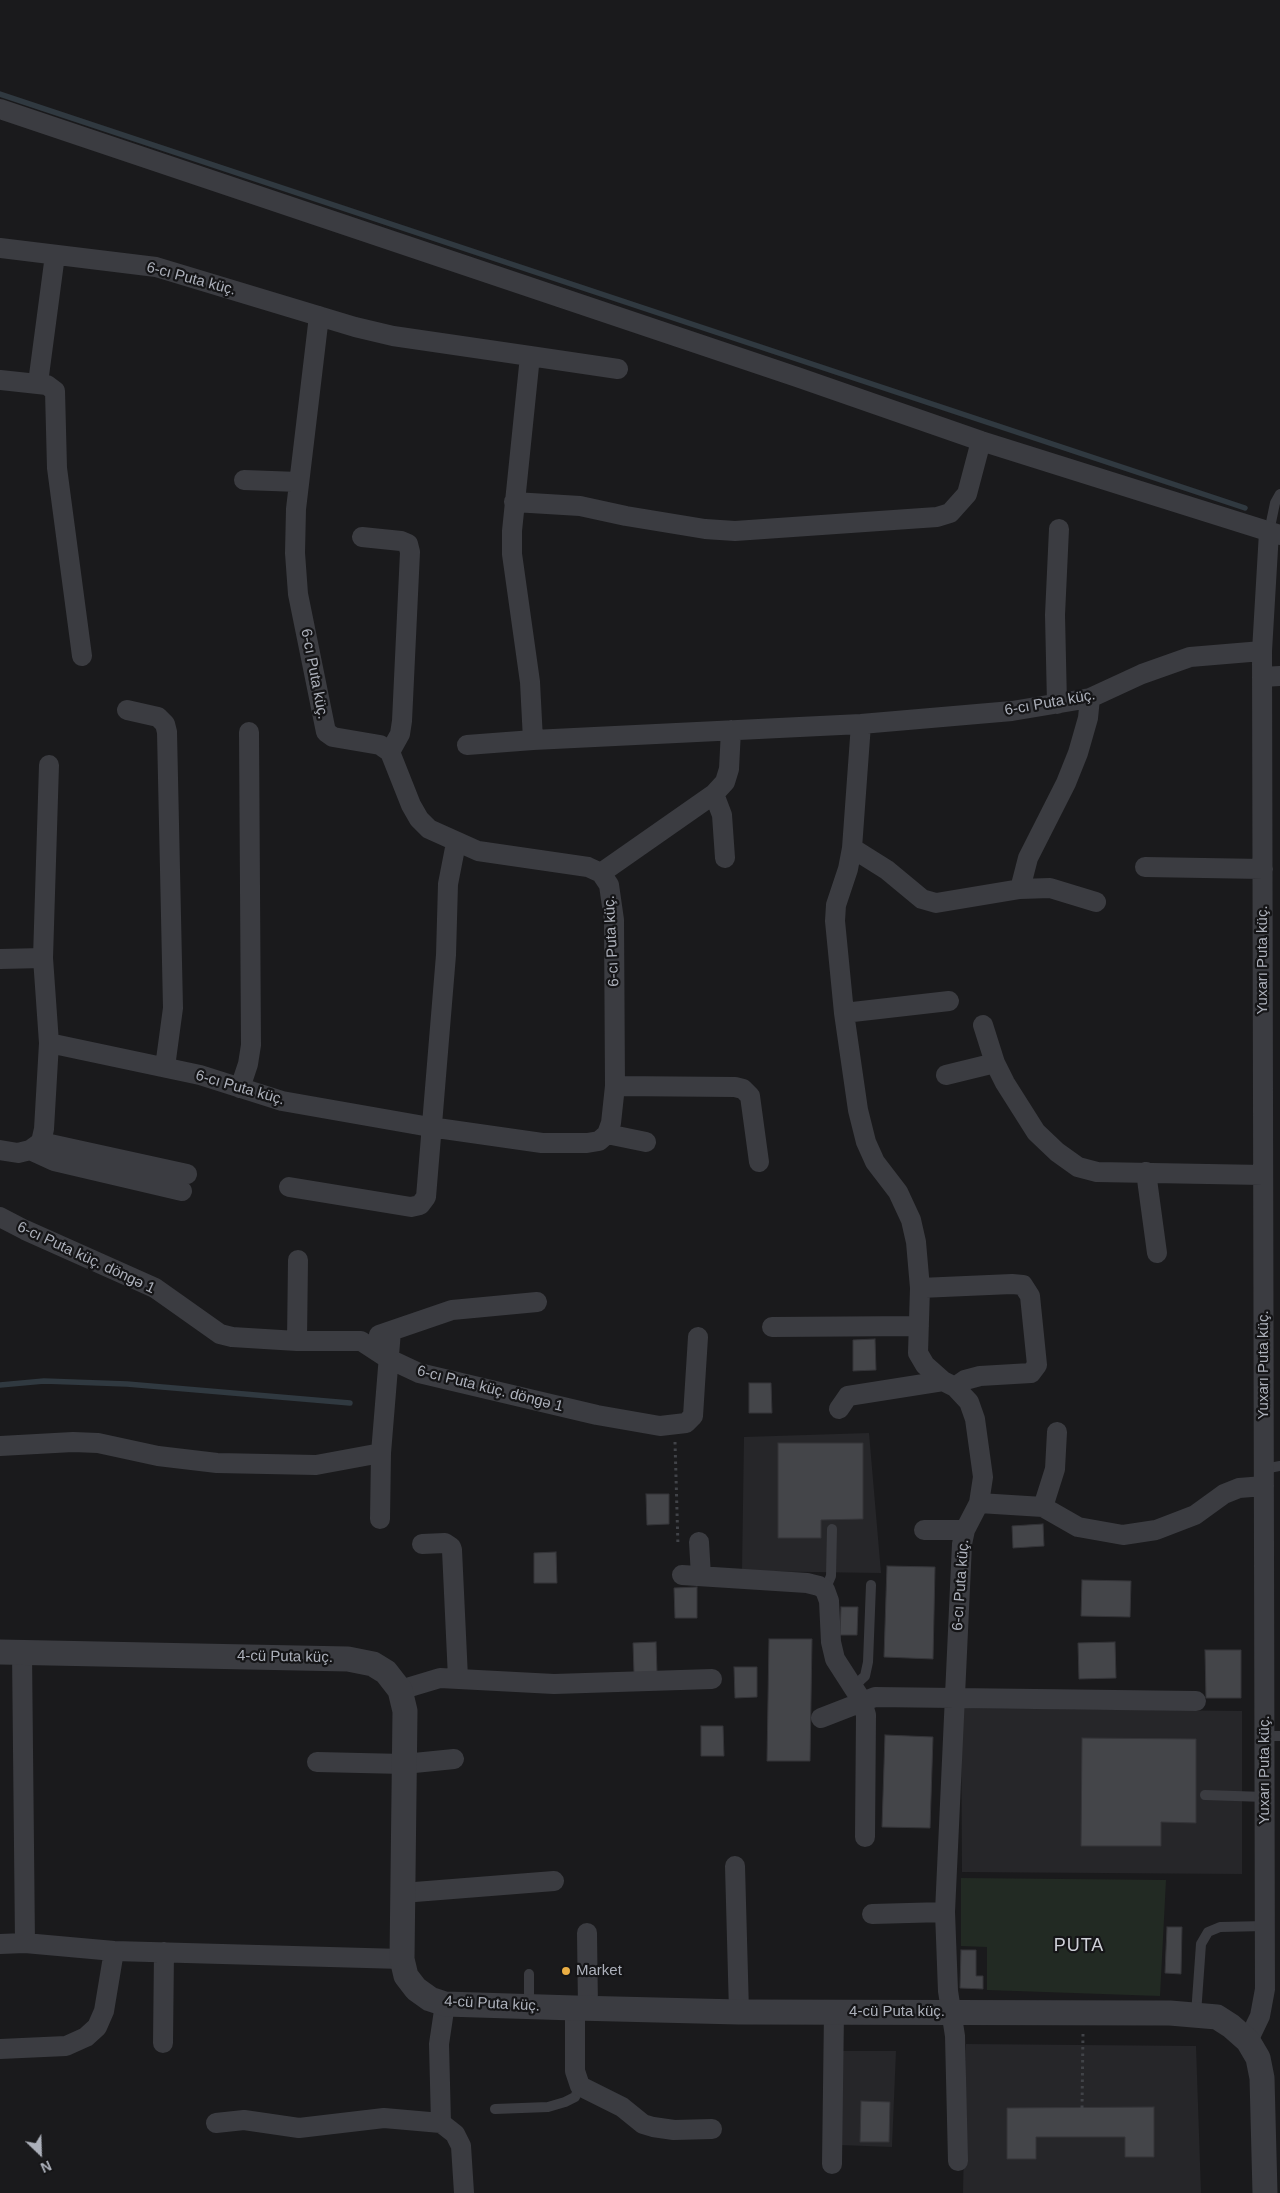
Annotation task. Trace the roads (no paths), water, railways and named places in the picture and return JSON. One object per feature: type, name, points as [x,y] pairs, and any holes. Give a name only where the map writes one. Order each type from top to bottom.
[{"type":"street","points":[[0,109],[797,377],[981,441],[1275,534]]},
{"type":"street","name":"6-cı Puta küç.","points":[[0,248],[156,267],[393,336],[618,370]]},
{"type":"street","points":[[38,384],[55,255]]},
{"type":"street","name":"6-cı Puta küç.","points":[[49,1043],[165,1068],[282,1101],[430,1127],[542,1143],[599,1141],[608,1134],[615,1086],[614,920],[609,885],[602,873],[588,868],[478,851],[456,843],[429,829],[419,819],[411,805],[390,752],[380,745],[347,741],[333,737],[326,732],[298,594],[295,552],[296,509],[319,316]]},
{"type":"street","points":[[530,356],[514,502],[512,554],[530,682],[533,740]]},
{"type":"street","points":[[0,380],[47,385],[55,391],[57,468],[82,656]]},
{"type":"street","points":[[514,502],[580,506],[697,528],[735,531],[938,517],[950,513],[967,494],[981,441]]},
{"type":"street","points":[[244,480],[299,482]]},
{"type":"street","points":[[1057,704],[1055,615],[1059,529]]},
{"type":"street","name":"Yuxarı Puta küç.","points":[[1248,2041],[1264,2003],[1265,1926],[1272,1855],[1265,1797],[1272,1736],[1272,1534],[1270,1474],[1272,1201],[1263,1175],[1272,945],[1263,869],[1271,677],[1262,651],[1275,534]]},
{"type":"street","points":[[362,537],[401,541],[408,544],[410,552],[402,721],[400,734],[390,752]]},
{"type":"street","name":"6-cı Puta küç.","points":[[467,745],[861,724],[1012,711],[1090,698],[1142,674],[1190,657],[1262,651]]},
{"type":"street","points":[[1020,889],[1028,858],[1066,783],[1078,753],[1088,718],[1090,698]]},
{"type":"street","points":[[127,710],[158,717],[164,724],[167,732],[173,1008],[165,1068]]},
{"type":"street","name":"6-cı Puta küç.","points":[[861,724],[852,848],[848,869],[836,905],[835,921],[844,1013],[858,1110],[866,1142],[875,1162],[898,1192],[911,1220],[916,1242],[920,1288],[918,1353],[925,1365],[968,1402],[975,1419],[983,1477],[979,1503],[965,1530],[962,1544],[945,1912],[946,1964],[955,2036],[958,2161]]},
{"type":"street","points":[[602,873],[714,794],[725,782],[729,769],[731,730]]},
{"type":"street","points":[[240,1088],[248,1064],[251,1045],[249,732]]},
{"type":"street","points":[[35,1146],[44,1129],[49,1043],[43,958],[49,765]]},
{"type":"street","points":[[714,794],[722,815],[725,858]]},
{"type":"street","points":[[289,1187],[411,1207],[420,1205],[426,1197],[430,1127],[446,955],[448,884],[456,843]]},
{"type":"street","points":[[852,848],[887,870],[922,899],[936,903],[1020,889],[1050,888],[1096,902]]},
{"type":"street","points":[[1144,867],[1263,869]]},
{"type":"street","points":[[0,959],[43,958]]},
{"type":"street","points":[[844,1013],[949,1001]]},
{"type":"street","points":[[983,1025],[995,1063],[1015,1100],[1036,1132],[1056,1152],[1078,1166],[1098,1172],[1263,1175]]},
{"type":"street","points":[[946,1075],[995,1063]]},
{"type":"street","points":[[615,1086],[735,1087],[743,1089],[750,1096],[759,1162]]},
{"type":"street","points":[[608,1134],[646,1142]]},
{"type":"street","points":[[0,1150],[18,1153],[35,1146],[184,1183]]},
{"type":"street","points":[[1146,1172],[1157,1252]]},
{"type":"street","name":"6-cı Puta küç. döngə 1","points":[[0,1217],[155,1288],[220,1334],[232,1337],[297,1341],[361,1341],[387,1358],[428,1376],[597,1416],[660,1426],[686,1423],[693,1416],[698,1337]]},
{"type":"street","points":[[297,1341],[298,1260]]},
{"type":"street","points":[[839,1409],[848,1396],[949,1384],[980,1376],[1022,1375],[1031,1372],[1038,1365],[1030,1296],[1023,1285],[920,1288]]},
{"type":"street","points":[[361,1341],[452,1310],[537,1302]]},
{"type":"street","points":[[772,1327],[919,1326]]},
{"type":"street","points":[[380,1519],[381,1453],[387,1358],[391,1332]]},
{"type":"street","points":[[1044,1507],[1055,1468],[1057,1432]]},
{"type":"street","points":[[0,1446],[98,1443],[158,1456],[217,1463],[316,1465],[381,1453]]},
{"type":"street","points":[[979,1503],[1044,1507],[1078,1527],[1124,1535],[1144,1533],[1195,1515],[1224,1494],[1270,1474]]},
{"type":"street","points":[[924,1530],[965,1530]]},
{"type":"street","points":[[422,1544],[445,1543],[451,1546],[458,1678]]},
{"type":"street","points":[[700,1548],[692,1576],[807,1583],[819,1586],[825,1590],[829,1601],[831,1642],[835,1659],[858,1694],[866,1715],[865,1837]]},
{"type":"street","points":[[11,1652],[25,1943]]},
{"type":"street","name":"4-cü Puta küç.","points":[[11,1652],[348,1659],[373,1664],[386,1672],[400,1690],[405,1711],[402,1960],[406,1976],[416,1989],[430,1999],[445,2004],[739,2012],[1083,2012],[1196,2014],[1217,2017],[1248,2041]]},
{"type":"street","points":[[400,1690],[440,1678],[554,1684],[712,1679]]},
{"type":"street","points":[[821,1718],[858,1694],[954,1699],[1196,1701]]},
{"type":"street","points":[[317,1762],[404,1764],[454,1759]]},
{"type":"street","points":[[735,1866],[739,2012]]},
{"type":"street","points":[[402,1893],[554,1881]]},
{"type":"street","points":[[872,1914],[945,1912]]},
{"type":"street","points":[[587,1933],[575,2071],[580,2086],[622,2107],[643,2124],[674,2130],[712,2128]]},
{"type":"street","points":[[0,1944],[25,1943],[114,1951],[402,1960]]},
{"type":"street","points":[[0,2049],[66,2046],[86,2037],[97,2027],[104,2011],[114,1951]]},
{"type":"street","points":[[162,2043],[164,1952]]},
{"type":"street","points":[[441,2124],[439,2044],[445,2004]]},
{"type":"street","points":[[832,2164],[834,2012]]},
{"type":"street","points":[[1248,2041],[1258,2058],[1262,2078],[1264,2193]]},
{"type":"street","points":[[216,2123],[244,2120],[299,2128],[384,2118],[441,2124],[455,2134],[461,2146],[464,2193]]},
{"type":"lane","points":[[1275,534],[1275,503],[1280,494]]},
{"type":"lane","points":[[825,1590],[831,1576],[832,1529]]},
{"type":"lane","points":[[858,1694],[868,1662],[871,1586]]},
{"type":"lane","points":[[1205,1795],[1265,1797]]},
{"type":"lane","points":[[1196,2014],[1201,1944],[1208,1932],[1220,1928],[1265,1926]]},
{"type":"lane","points":[[529,1974],[530,2007]]},
{"type":"lane","points":[[495,2109],[548,2107],[575,2097],[580,2086]]},
{"type":"waterway","points":[[0,94],[1245,508]]},
{"type":"waterway","points":[[0,1385],[44,1381],[127,1384],[350,1403]]},
{"type":"place","name":"Market","points":[[566,1971]]},
{"type":"district","name":"PUTA","points":[[1079,1946]]}]
